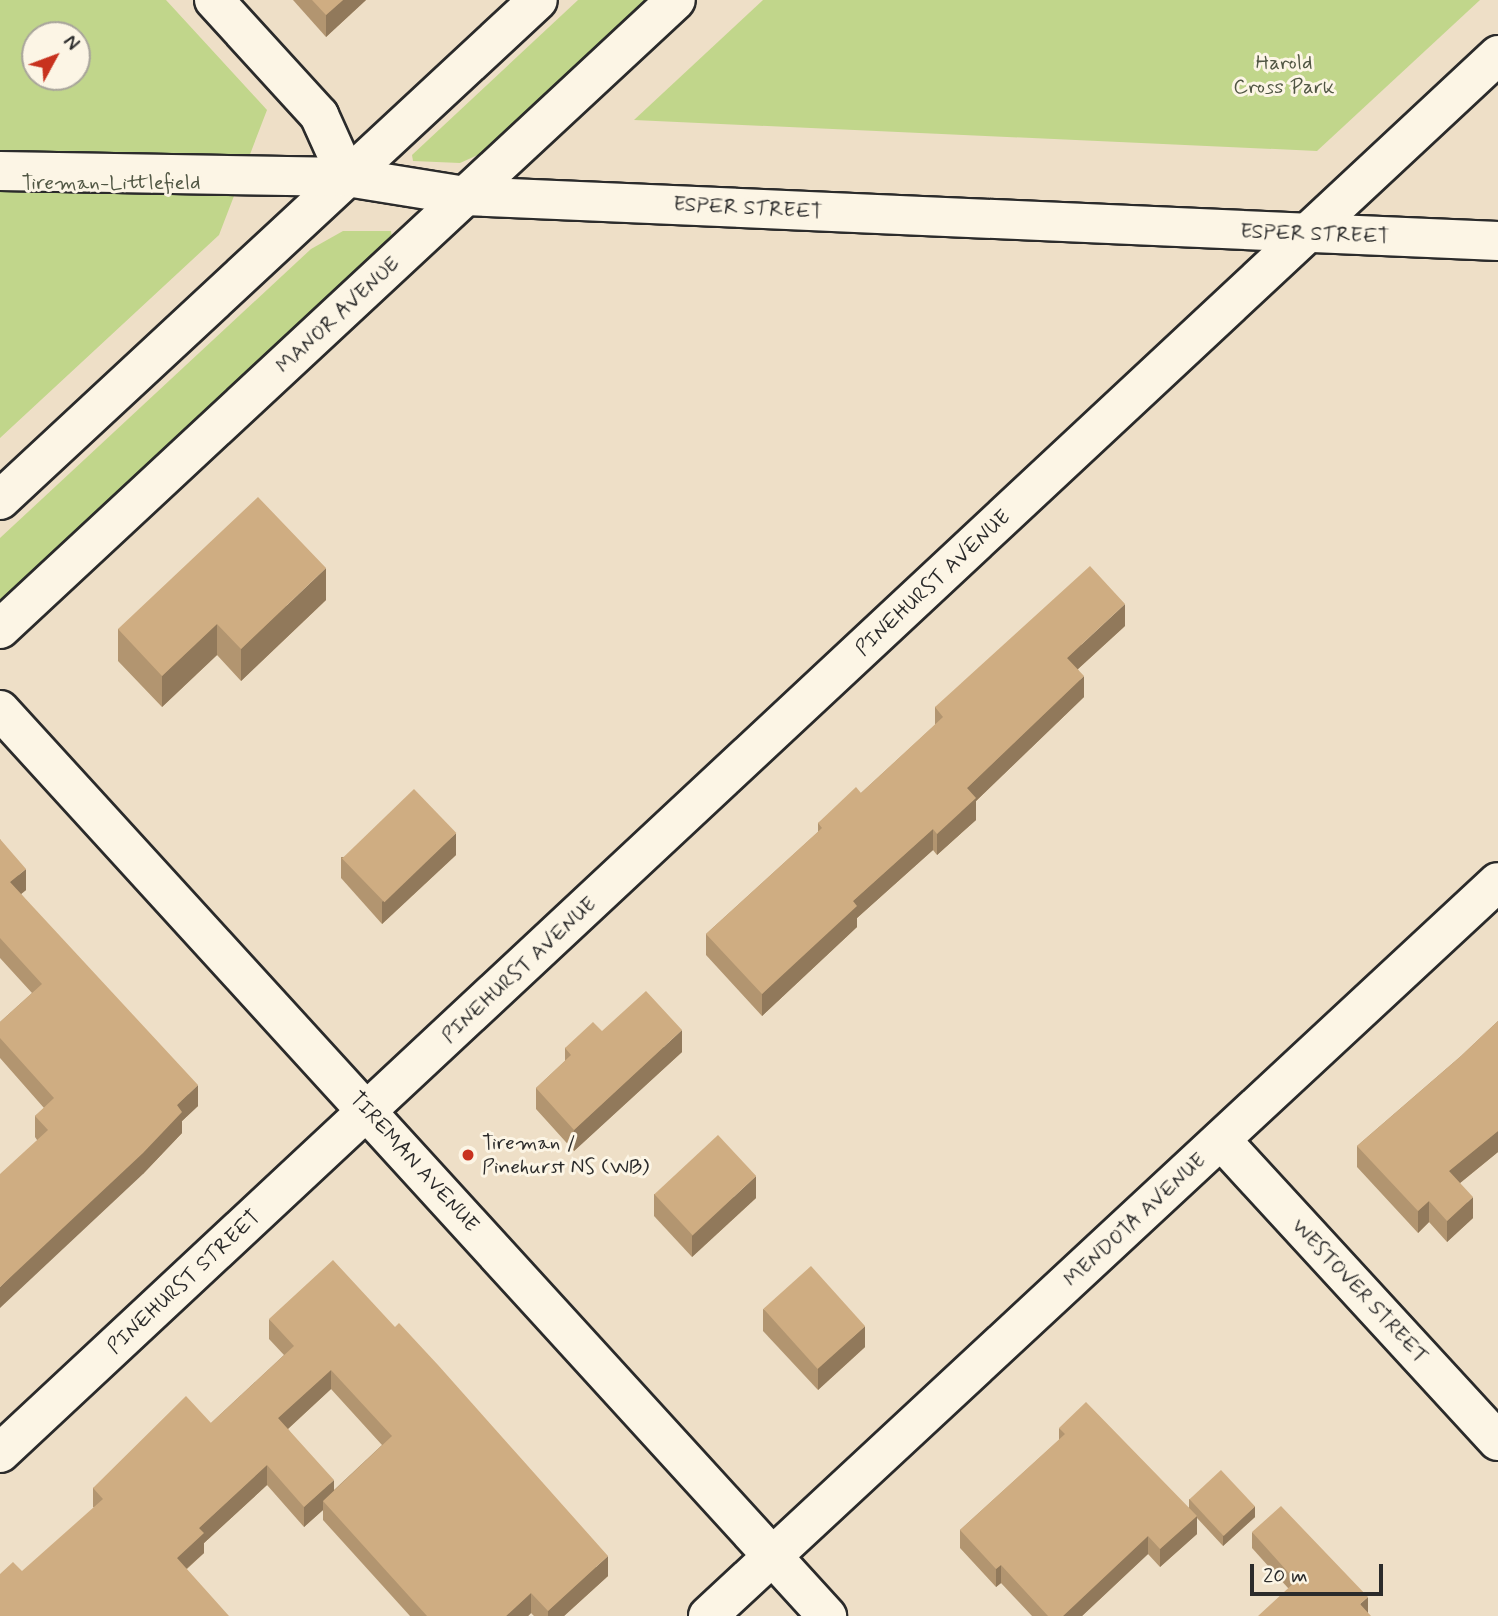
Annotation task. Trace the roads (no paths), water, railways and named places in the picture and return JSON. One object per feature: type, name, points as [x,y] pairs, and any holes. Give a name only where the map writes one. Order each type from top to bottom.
[{"type":"street","points":[[214,0],[320,115],[347,177]]},
{"type":"street","points":[[0,500],[538,0]]},
{"type":"street","name":"MANOR AVENUE","points":[[0,629],[676,0]]},
{"type":"street","name":"PINEHURST AVENUE","points":[[369,1111],[1498,55]]},
{"type":"street","name":"ESPER STREET","points":[[0,171],[347,177],[466,196],[1498,241]]},
{"type":"street","name":"TIREMAN AVENUE","points":[[0,710],[369,1111],[827,1616]]},
{"type":"street","name":"MENDOTA AVENUE","points":[[708,1616],[1498,882]]},
{"type":"street","name":"PINEHURST STREET","points":[[0,1453],[369,1111]]},
{"type":"street","name":"WESTOVER STREET","points":[[1221,1140],[1498,1441]]},
{"type":"place","name":"Tireman / Pinehurst NS (WB)","points":[[468,1155]]},
{"type":"park label","name":"Harold Cross Park","points":[[1284,75]]},
{"type":"park label","name":"Tireman-Littlefield","points":[[111,183]]}]
